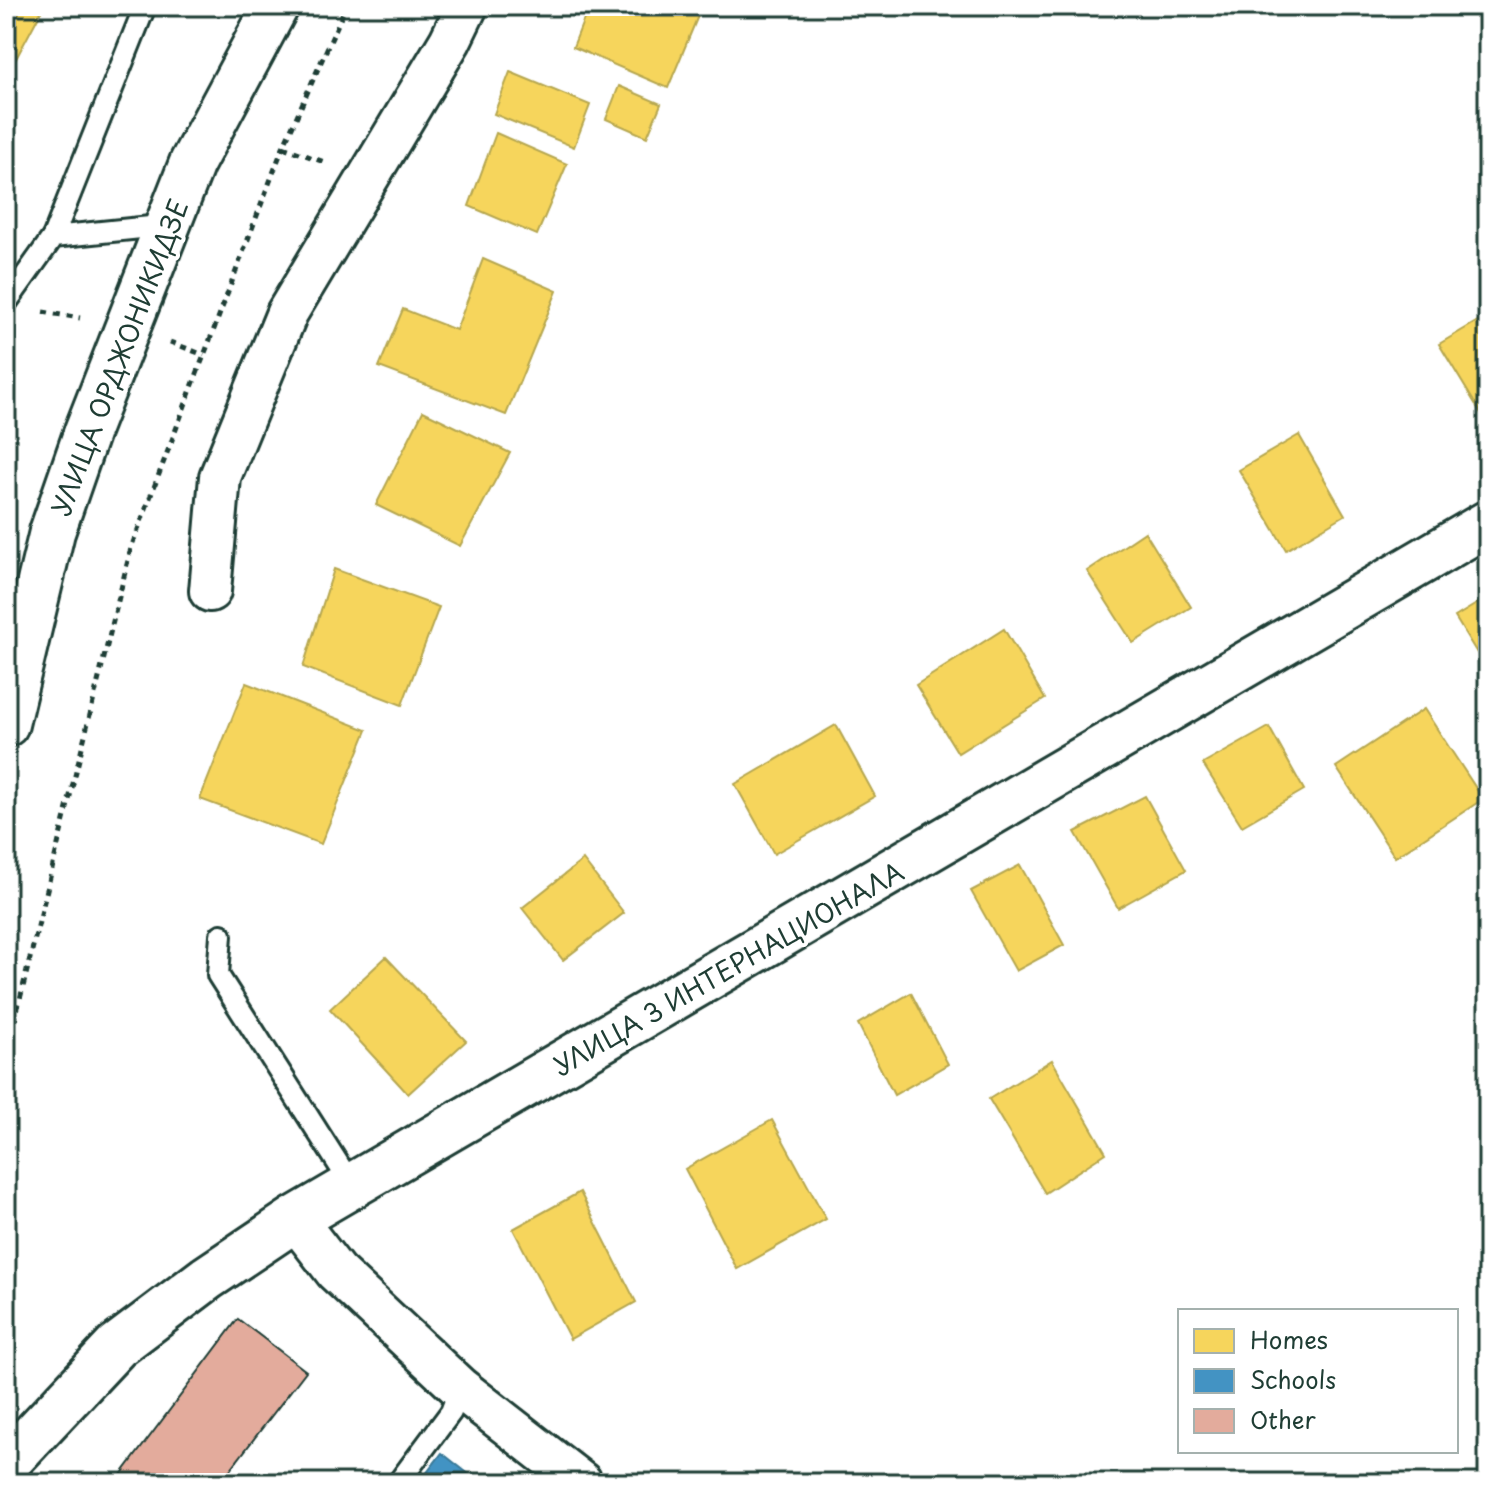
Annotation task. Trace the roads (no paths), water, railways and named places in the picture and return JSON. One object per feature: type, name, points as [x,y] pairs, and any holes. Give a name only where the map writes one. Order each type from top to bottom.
[{"type":"street","name":"УЛИЦА ОРДЖОНИКИДЗЕ","points":[[6,724],[52,532],[87,431],[192,163],[276,6]]},
{"type":"street","points":[[210,591],[220,477],[287,313],[369,179],[467,6]]},
{"type":"street","name":"УЛИЦА 3 ИНТЕРНАЦИОНАЛА","points":[[6,1464],[117,1346],[207,1278],[295,1219],[1488,523]]},
{"type":"street","points":[[295,1219],[336,1272],[460,1388],[582,1483]]},
{"type":"lane","points":[[6,303],[53,237],[145,6]]},
{"type":"lane","points":[[53,237],[170,225]]},
{"type":"lane","points":[[221,935],[218,975],[353,1187]]},
{"type":"lane","points":[[398,1483],[451,1412],[460,1388]]}]
